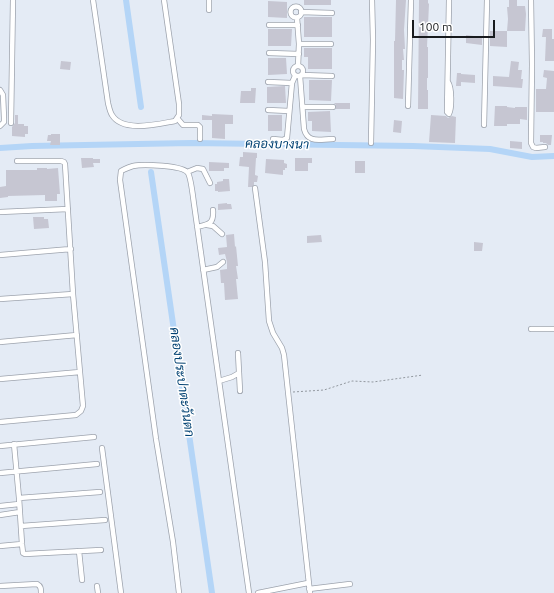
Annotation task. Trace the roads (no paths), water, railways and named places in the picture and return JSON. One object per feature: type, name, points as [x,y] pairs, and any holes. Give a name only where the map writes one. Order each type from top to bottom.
[{"type":"street","points":[[11,123],[13,0]]},
{"type":"street","points":[[93,0],[108,103],[115,119],[125,125],[134,126],[168,122],[178,118]]},
{"type":"street","points":[[164,0],[179,104],[178,118],[183,125],[186,126],[196,124],[200,127],[200,139]]},
{"type":"street","points":[[209,0],[209,10]]},
{"type":"street","points":[[296,0],[296,7]]},
{"type":"street","points":[[371,143],[373,40],[372,0]]},
{"type":"street","points":[[408,106],[411,0]]},
{"type":"street","points":[[448,82],[451,91],[449,114],[447,113],[449,0]]},
{"type":"street","points":[[484,125],[487,0]]},
{"type":"street","points":[[531,0],[531,143],[536,148],[545,148]]},
{"type":"street","points":[[296,7],[300,8],[301,12]]},
{"type":"street","points":[[296,7],[292,9],[290,13],[292,17],[297,18]]},
{"type":"street","points":[[301,12],[332,13]]},
{"type":"street","points":[[301,12],[300,16],[297,18],[299,54],[298,66],[294,68],[294,74],[299,76],[332,76]]},
{"type":"street","points":[[269,25],[298,25]]},
{"type":"street","points":[[299,44],[331,44]]},
{"type":"street","points":[[269,53],[299,54]]},
{"type":"street","points":[[273,140],[283,140],[287,138],[292,83],[303,73],[302,68],[298,66]]},
{"type":"street","points":[[299,76],[304,129],[307,137],[310,139],[333,139]]},
{"type":"street","points":[[268,82],[292,83]]},
{"type":"street","points":[[0,90],[3,95],[4,118],[4,122],[0,126]]},
{"type":"street","points":[[303,107],[332,107]]},
{"type":"street","points":[[268,110],[289,111]]},
{"type":"street","points":[[0,422],[76,415],[83,406],[73,294],[65,164],[61,161],[17,161]]},
{"type":"street","points":[[179,593],[120,180],[121,171],[131,166],[138,165],[180,168],[187,172],[190,178],[249,593]]},
{"type":"street","points":[[187,172],[197,168],[203,170],[210,183]]},
{"type":"street","points":[[255,188],[265,262],[269,321],[284,355],[286,380],[289,392],[308,583],[310,591],[350,584]]},
{"type":"street","points":[[0,212],[68,209]]},
{"type":"street","points":[[197,227],[211,222],[213,219],[213,210]]},
{"type":"street","points":[[207,224],[213,226],[222,234]]},
{"type":"street","points":[[0,255],[71,249]]},
{"type":"street","points":[[203,270],[217,267],[223,262]]},
{"type":"street","points":[[0,299],[73,294]]},
{"type":"street","points":[[531,329],[554,329]]},
{"type":"street","points":[[0,342],[77,335]]},
{"type":"street","points":[[238,353],[240,391]]},
{"type":"street","points":[[0,380],[80,372]]},
{"type":"street","points":[[219,381],[239,373]]},
{"type":"street","points":[[0,446],[94,437]]},
{"type":"street","points":[[14,444],[23,552],[25,554],[101,550]]},
{"type":"street","points":[[102,448],[121,593]]},
{"type":"street","points":[[0,473],[97,464]]},
{"type":"street","points":[[19,498],[100,492]]},
{"type":"street","points":[[0,506],[19,504]]},
{"type":"street","points":[[0,515],[20,512]]},
{"type":"street","points":[[21,526],[105,520]]},
{"type":"street","points":[[0,546],[22,544]]},
{"type":"street","points":[[79,551],[82,580]]},
{"type":"street","points":[[258,593],[308,583]]},
{"type":"street","points":[[0,586],[37,584],[41,588],[41,593]]},
{"type":"street","points":[[97,586],[98,593]]},
{"type":"waterway","name":"คลองประปาตะวันตก","points":[[126,0],[141,107]]},
{"type":"waterway","name":"คลองบางนา","points":[[0,148],[191,143],[413,146],[490,149],[532,157],[554,156]]},
{"type":"waterway","name":"คลองประปาตะวันตก","points":[[151,172],[212,593]]}]
